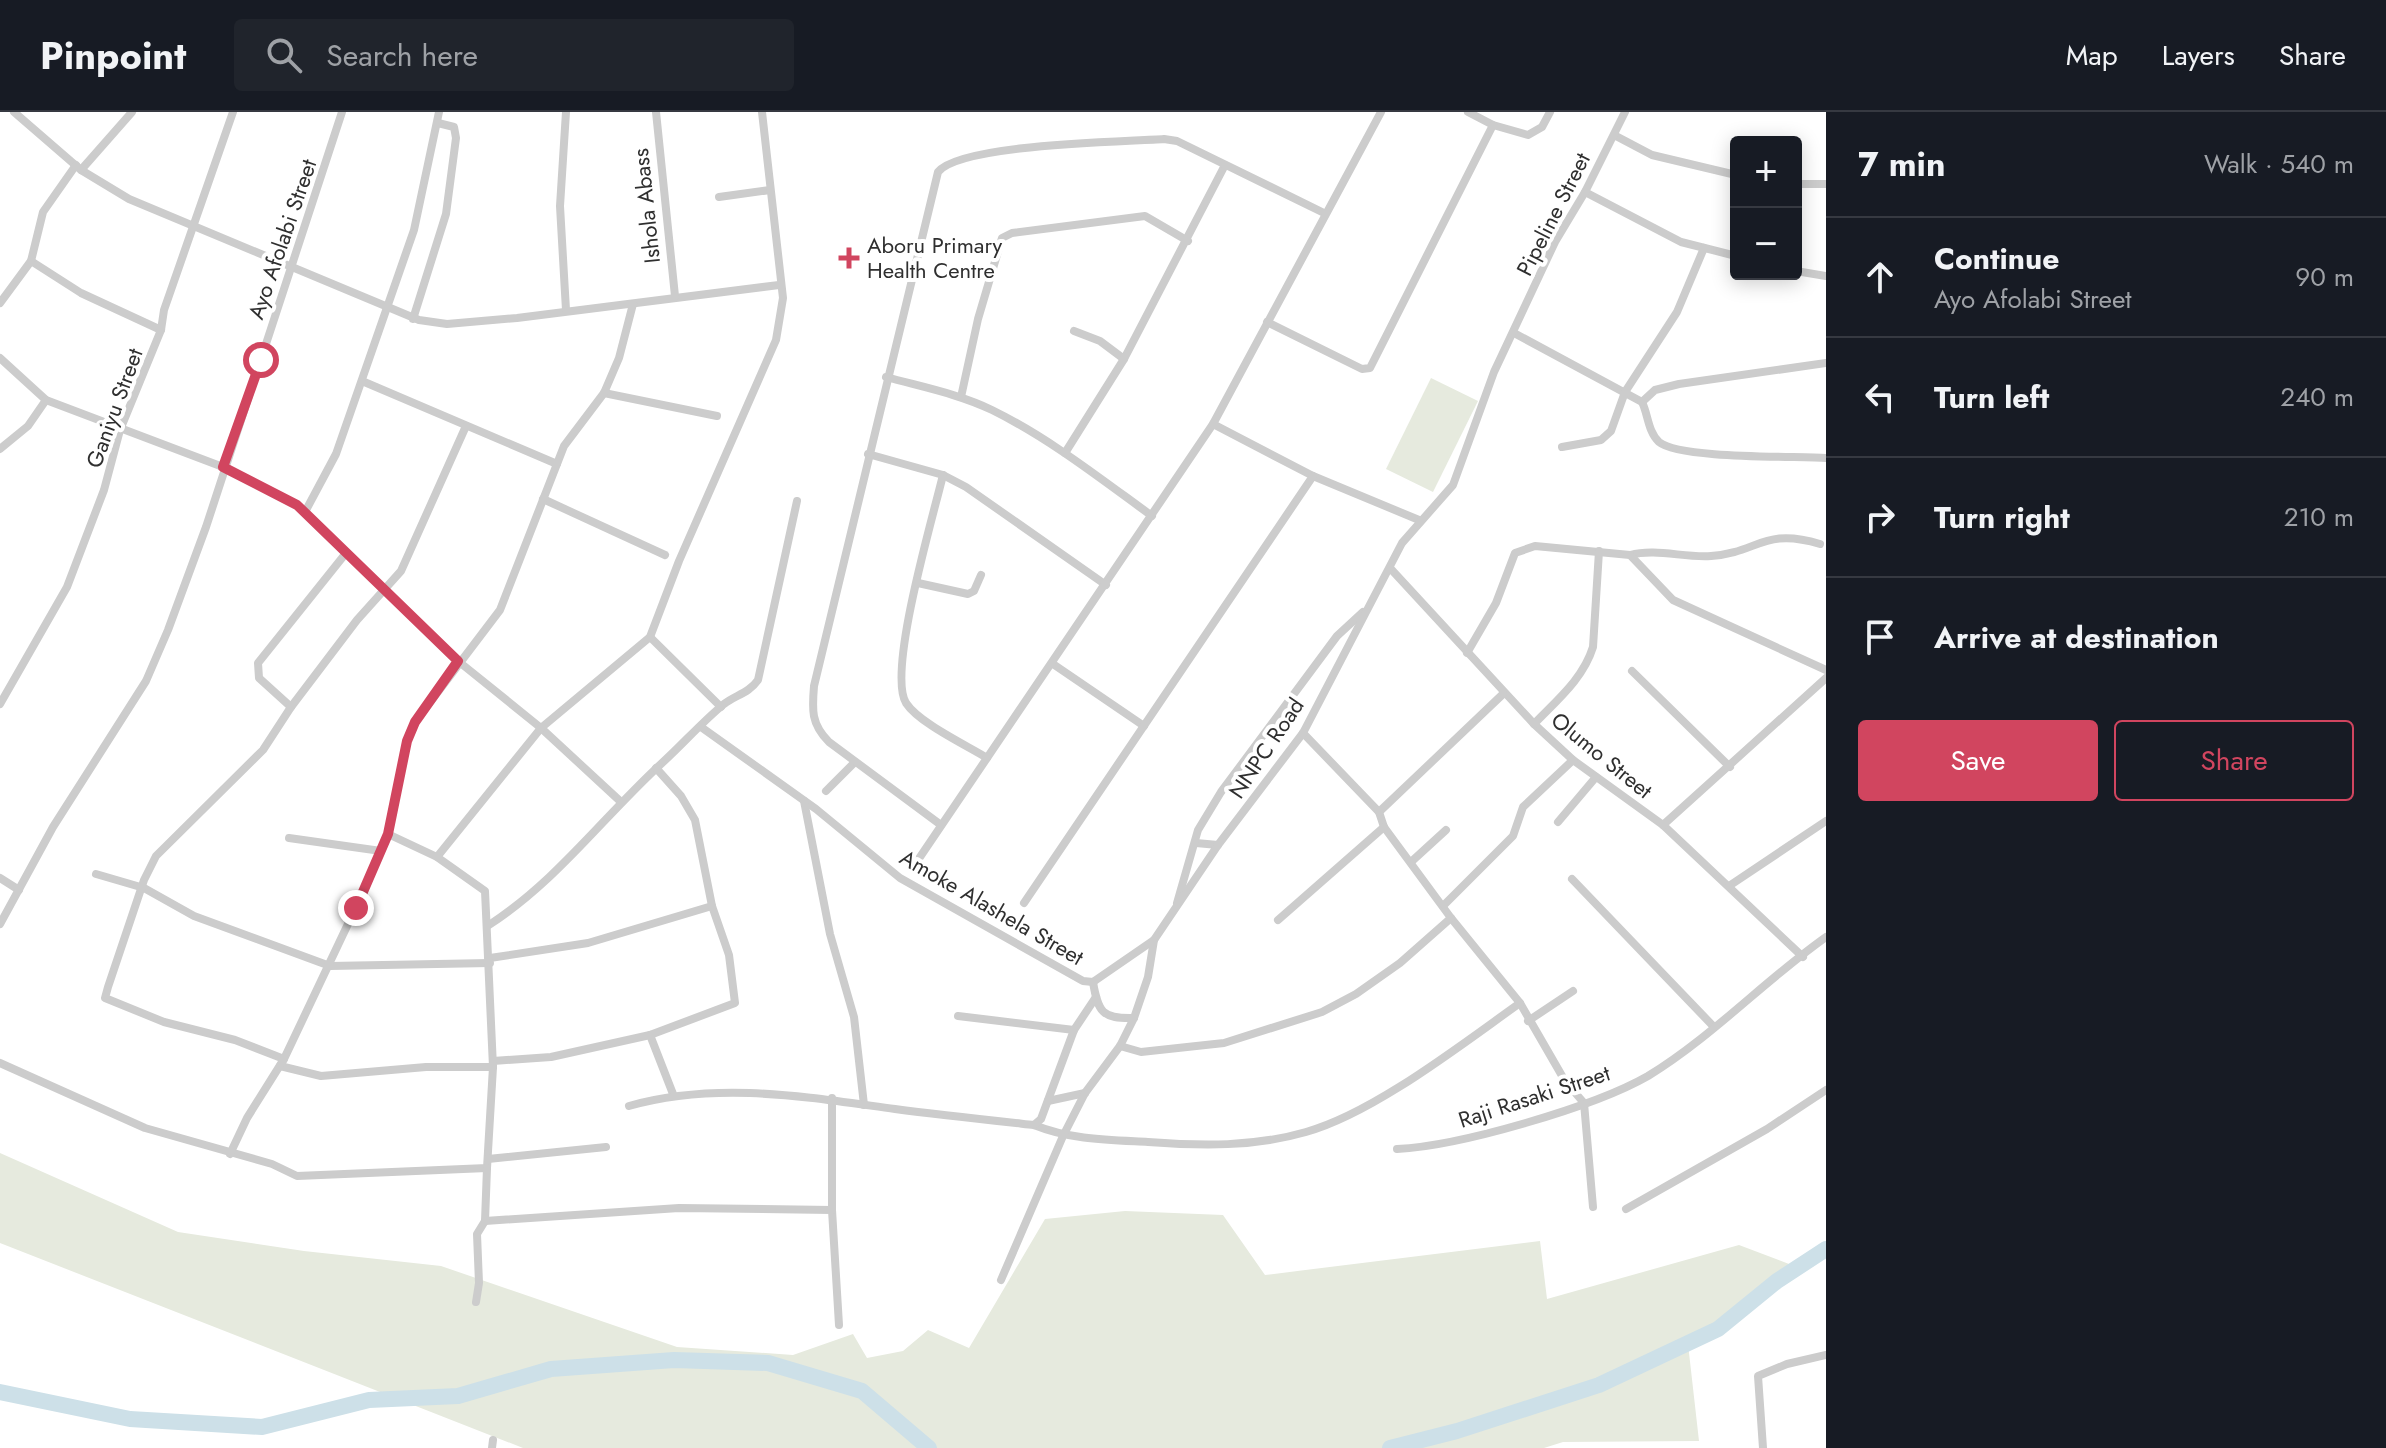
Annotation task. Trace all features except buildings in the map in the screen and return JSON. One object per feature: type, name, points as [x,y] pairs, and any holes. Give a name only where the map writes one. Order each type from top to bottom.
[{"type":"street","points":[[14,112],[79,168],[129,199],[413,319],[447,324],[779,285]]},
{"type":"street","points":[[0,303],[31,261],[43,212],[132,112]]},
{"type":"street","name":"Ganiyu Street","points":[[0,704],[67,587],[104,490],[120,430],[161,330],[233,112]]},
{"type":"street","name":"Ayo Afolabi Street","points":[[0,924],[53,827],[146,681],[206,527],[223,467],[342,112]]},
{"type":"street","points":[[305,512],[322,486],[414,230],[439,112]]},
{"type":"street","points":[[566,112],[560,206],[566,310]]},
{"type":"street","name":"Ishola Abass","points":[[656,112],[675,296]]},
{"type":"street","points":[[437,857],[541,728],[650,637],[679,561],[776,340],[783,298],[779,285],[762,112]]},
{"type":"street","points":[[918,860],[1213,424],[1381,112]]},
{"type":"street","points":[[1468,112],[1493,125],[1528,135],[1542,127],[1550,112]]},
{"type":"street","name":"Pipeline Street","points":[[1514,333],[1555,242],[1585,192],[1625,112]]},
{"type":"street","points":[[413,319],[446,214],[456,138],[454,127],[438,123]]},
{"type":"street","points":[[1267,322],[1362,369],[1370,368],[1493,125]]},
{"type":"street","points":[[1614,135],[1652,155],[1730,174]]},
{"type":"street","points":[[941,825],[855,762],[815,726],[812,710],[814,686],[886,377],[938,172],[945,163],[988,152],[1164,139],[1177,141],[1324,213]]},
{"type":"street","points":[[1065,453],[1124,359],[1225,165]]},
{"type":"street","points":[[1802,184],[1826,184]]},
{"type":"street","points":[[719,197],[770,190]]},
{"type":"street","points":[[1585,192],[1681,242],[1730,254]]},
{"type":"street","points":[[961,397],[978,319],[1002,238],[1012,233],[1145,216],[1188,241]]},
{"type":"street","points":[[1562,447],[1606,438],[1625,392],[1677,312],[1704,248]]},
{"type":"street","points":[[31,261],[81,293],[161,330]]},
{"type":"street","points":[[1802,272],[1826,276]]},
{"type":"street","points":[[230,1154],[247,1118],[282,1063],[330,966],[381,851],[388,834],[407,741],[415,722],[458,661],[500,610],[570,436],[604,393],[619,358],[633,304]]},
{"type":"street","points":[[1074,331],[1100,341],[1124,359]]},
{"type":"street","points":[[1514,333],[1642,402],[1652,432],[1660,443],[1687,452],[1826,458]]},
{"type":"street","name":"NNPC Road","points":[[1001,1280],[1063,1136],[1085,1093],[1120,1046],[1134,1018],[1148,977],[1154,940],[1218,845],[1303,733],[1402,543],[1419,520],[1453,485],[1494,372],[1514,333]]},
{"type":"street","points":[[0,358],[46,400],[223,467],[305,512],[458,661],[541,728],[620,801]]},
{"type":"street","points":[[1642,402],[1655,390],[1679,384],[1826,363]]},
{"type":"street","points":[[886,377],[961,397],[992,410],[1065,453],[1152,516]]},
{"type":"street","points":[[362,381],[557,464]]},
{"type":"street","points":[[604,393],[717,416]]},
{"type":"street","points":[[0,449],[28,426],[46,400]]},
{"type":"street","points":[[1213,424],[1313,476],[1419,520]]},
{"type":"street","points":[[466,426],[401,571],[291,707],[263,750],[166,842],[148,869],[105,998],[164,1022],[235,1040],[282,1063],[321,1076],[551,1057],[650,1035],[735,1003],[729,955],[712,906],[695,820],[681,796],[656,768]]},
{"type":"street","points":[[868,454],[943,475],[1023,524],[1106,585]]},
{"type":"street","points":[[943,475],[899,672],[900,689],[912,711],[987,758]]},
{"type":"street","points":[[1024,903],[1313,476]]},
{"type":"street","points":[[543,499],[665,555]]},
{"type":"street","points":[[489,925],[520,906],[568,863],[620,801],[721,707],[752,688],[758,680],[797,501]]},
{"type":"street","points":[[1467,653],[1496,603],[1515,553],[1535,546],[1630,555],[1649,552],[1713,556],[1776,538],[1820,544]]},
{"type":"street","points":[[1534,724],[1582,673],[1588,661],[1593,647],[1599,551]]},
{"type":"street","points":[[291,707],[259,678],[258,663],[346,553]]},
{"type":"street","points":[[1630,555],[1673,600],[1826,670]]},
{"type":"street","name":"Olumo Street","points":[[1390,568],[1503,694],[1534,724],[1573,760],[1663,825],[1803,957]]},
{"type":"street","points":[[918,583],[968,594],[974,591],[981,575]]},
{"type":"street","points":[[1176,907],[1198,830],[1221,792],[1337,636],[1368,608]]},
{"type":"street","points":[[650,637],[721,707]]},
{"type":"street","points":[[1053,664],[1144,726]]},
{"type":"street","points":[[1632,671],[1730,767]]},
{"type":"street","points":[[1663,825],[1826,678]]},
{"type":"street","points":[[1379,812],[1503,694]]},
{"type":"street","name":"Amoke Alashela Street","points":[[701,727],[804,801],[900,878],[1009,943],[1083,981],[1093,982],[1154,940]]},
{"type":"street","points":[[1303,733],[1379,812],[1384,827],[1451,918],[1520,1003],[1565,1081],[1584,1103],[1593,1207]]},
{"type":"street","points":[[1444,905],[1513,836],[1523,807],[1573,760]]},
{"type":"street","points":[[826,791],[855,762]]},
{"type":"street","points":[[1558,822],[1596,777]]},
{"type":"street","points":[[804,801],[830,934],[854,1017],[864,1105]]},
{"type":"street","points":[[1729,886],[1825,822]]},
{"type":"street","points":[[1278,920],[1384,827]]},
{"type":"street","points":[[1411,862],[1446,830]]},
{"type":"street","points":[[388,834],[437,857],[485,891],[489,925],[493,1064],[485,1221],[477,1234],[479,1283],[476,1302]]},
{"type":"street","points":[[289,838],[381,851]]},
{"type":"street","points":[[1196,843],[1218,845]]},
{"type":"street","points":[[96,874],[144,888],[194,916],[330,966],[490,960],[588,943],[712,906]]},
{"type":"street","points":[[0,878],[19,890]]},
{"type":"street","points":[[1572,879],[1714,1027]]},
{"type":"street","points":[[1120,1046],[1141,1052],[1224,1043],[1322,1012],[1356,994],[1400,963],[1451,918]]},
{"type":"street","name":"Raji Rasaki Street","points":[[1397,1149],[1475,1135],[1584,1103],[1647,1076],[1826,937]]},
{"type":"street","points":[[1093,982],[1097,1005],[1104,1013],[1115,1018],[1134,1018]]},
{"type":"street","points":[[1528,1021],[1573,991]]},
{"type":"street","points":[[1034,1125],[1041,1119],[1074,1030],[1096,997]]},
{"type":"street","points":[[629,1106],[673,1094],[832,1098],[864,1105],[1034,1125],[1063,1136],[1209,1147],[1305,1133],[1329,1124],[1374,1100],[1520,1003]]},
{"type":"street","points":[[958,1016],[1074,1030]]},
{"type":"street","points":[[650,1035],[673,1094]]},
{"type":"street","points":[[0,1063],[145,1128],[272,1164],[297,1176],[488,1164],[606,1147]]},
{"type":"street","points":[[1626,1209],[1767,1129],[1826,1090]]},
{"type":"street","points":[[1048,1101],[1085,1093]]},
{"type":"street","points":[[832,1098],[832,1210],[839,1325]]},
{"type":"street","points":[[485,1221],[679,1208],[832,1210]]},
{"type":"street","points":[[1763,1448],[1758,1376],[1787,1364],[1826,1355]]},
{"type":"shaded area","points":[[1431,378],[1478,401],[1433,492],[1386,469]]},
{"type":"shaded area","points":[[0,1153],[178,1232],[304,1251],[441,1266],[677,1347],[793,1355],[853,1334],[867,1358],[903,1351],[928,1330],[969,1348],[1045,1219],[1125,1211],[1223,1215],[1265,1275],[1540,1241],[1547,1299],[1739,1245],[1802,1269],[1688,1344],[1699,1441],[1563,1442],[1544,1448],[523,1448],[0,1243]]},
{"type":"waterway","points":[[1390,1448],[1457,1431],[1599,1385],[1718,1329],[1777,1281],[1826,1249]]},
{"type":"waterway","points":[[0,1392],[130,1419],[262,1427],[369,1400],[458,1396],[551,1369],[674,1360],[768,1363],[862,1391],[929,1448]]},
{"type":"place","name":"Aboru Primary Health Centre","points":[[849,258]]},
{"type":"route","points":[[261,360],[223,467],[297,505],[458,661],[415,722],[407,741],[388,834],[356,908]]}]
